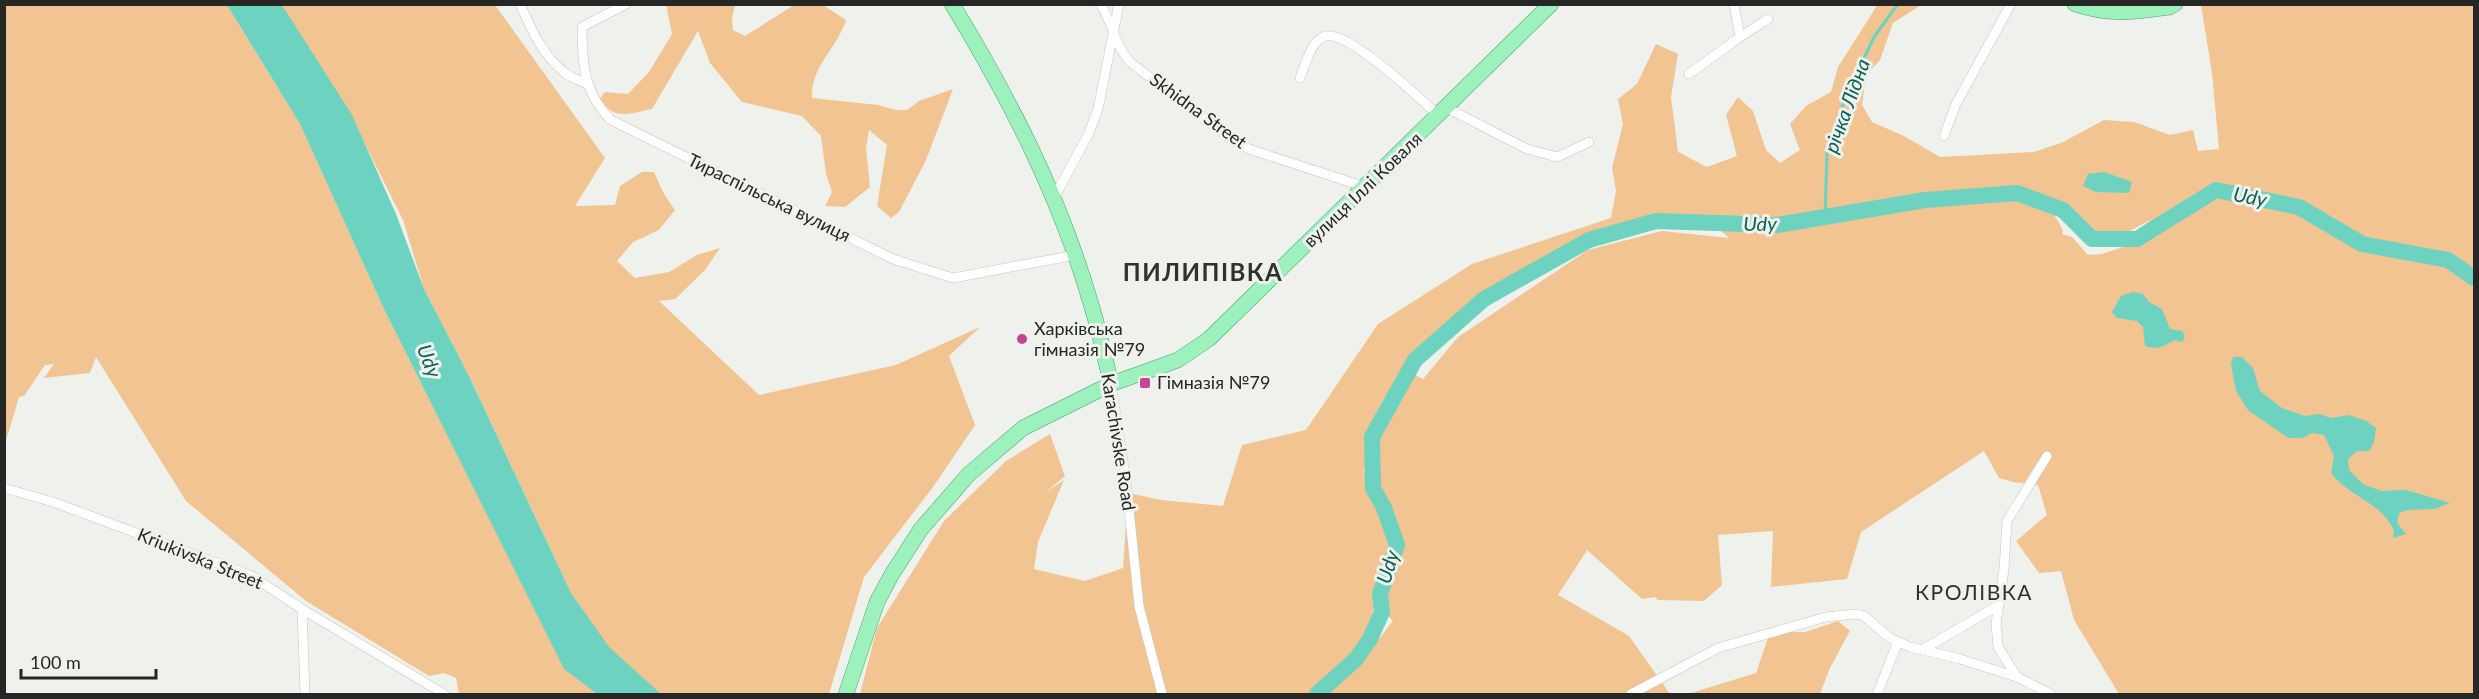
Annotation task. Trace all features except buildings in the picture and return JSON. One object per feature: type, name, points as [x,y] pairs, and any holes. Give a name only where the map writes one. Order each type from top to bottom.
[{"type":"main road","name":"Karachivske Road","points":[[952,4],[986,59],[1020,123],[1054,198],[1076,255],[1111,384]]},
{"type":"main road","name":"вулиця Іллі Коваля","points":[[846,694],[877,602],[921,529],[969,474],[1023,428],[1111,384],[1178,360],[1209,339],[1366,188],[1551,4]]},
{"type":"main road","points":[[2075,4],[2094,11],[2124,14],[2170,7],[2175,4]]},
{"type":"street","points":[[520,4],[532,33],[546,52],[565,73],[586,84]]},
{"type":"street","name":"Тираспільська вулиця","points":[[626,4],[582,27],[582,64],[586,84],[600,109],[611,120],[893,260],[953,278],[1076,255]]},
{"type":"street","name":"Skhidna Street","points":[[1100,4],[1112,25],[1114,39],[1120,51],[1130,62],[1233,141],[1249,149],[1366,188]]},
{"type":"street","points":[[1054,198],[1089,134],[1098,109],[1114,39],[1119,4]]},
{"type":"street","points":[[1734,4],[1740,37]]},
{"type":"street","points":[[1944,136],[1956,104],[2011,4]]},
{"type":"street","points":[[1689,74],[1768,19]]},
{"type":"street","points":[[1300,78],[1316,42],[1325,36],[1337,36],[1355,45],[1443,112],[1527,149],[1557,157],[1588,142]]},
{"type":"street","name":"Karachivske Road","points":[[1111,384],[1126,480],[1139,606],[1162,694]]},
{"type":"street","points":[[2017,677],[1998,647],[1996,624],[2007,521],[2047,456]]},
{"type":"street","name":"Kriukivska Street","points":[[4,488],[53,502],[252,576],[302,609],[444,694]]},
{"type":"street","points":[[1922,650],[1999,605]]},
{"type":"street","points":[[302,609],[305,694]]},
{"type":"street","points":[[1631,694],[1719,648],[1827,617],[1856,614],[1864,616],[1876,628],[1898,642],[2017,677],[2051,694]]},
{"type":"street","points":[[1877,694],[1898,642]]},
{"type":"shaded area","points":[[666,4],[735,5],[732,18],[733,30],[745,36],[794,5],[823,5],[846,20],[837,40],[820,66],[813,86],[812,98],[907,110],[919,101],[953,89],[926,160],[899,212],[891,218],[877,206],[887,145],[869,130],[866,148],[870,187],[845,207],[825,206],[832,192],[826,174],[821,136],[802,116],[742,102],[710,63],[698,31],[652,109],[623,114],[616,113],[605,106],[600,98],[605,92],[628,94],[649,72],[672,34]]},
{"type":"shaded area","points":[[1878,4],[1921,5],[1893,23],[1880,60],[1866,75],[1862,105],[1872,122],[1904,136],[1940,157],[2034,152],[2063,142],[2104,120],[2134,122],[2170,135],[2193,130],[2198,151],[2219,149],[2212,73],[2201,5],[2474,5],[2474,694],[2119,694],[2074,620],[2061,571],[2039,573],[2016,541],[2047,515],[2038,485],[1999,478],[1984,451],[1861,532],[1847,579],[1771,587],[1773,531],[1718,535],[1722,585],[1704,601],[1658,600],[1655,597],[1642,599],[1587,550],[1558,595],[1629,636],[1670,694],[1320,694],[1350,669],[1352,673],[1393,621],[1375,603],[1366,632],[1359,644],[1343,666],[1310,694],[860,694],[877,628],[944,521],[1006,461],[1050,434],[1065,476],[1045,493],[1064,480],[1038,542],[1034,569],[1085,581],[1123,568],[1128,493],[1161,500],[1223,506],[1242,445],[1306,430],[1378,324],[1472,264],[1611,218],[1616,191],[1612,168],[1623,124],[1618,99],[1637,84],[1656,44],[1678,54],[1671,97],[1678,152],[1707,167],[1737,156],[1726,115],[1738,97],[1753,111],[1766,150],[1780,163],[1800,150],[1790,124],[1806,106],[1831,92],[1838,67]],"holes":[[[2009,190],[2063,210],[2091,232],[2126,233],[2152,219],[2138,230],[2159,235],[2102,254],[2088,255],[2072,237],[2062,234],[2063,230],[2053,213],[2022,200],[2010,198],[1921,205],[1780,228],[1716,226],[1729,238],[1662,231],[1588,250],[1458,337],[1423,379],[1404,369],[1494,286],[1572,241],[1658,214],[1776,221],[1901,201]],[[1402,372],[1362,479],[1383,401]],[[1384,526],[1400,545],[1375,600],[1387,554],[1388,535]]]},
{"type":"shaded area","points":[[5,5],[227,5],[300,124],[383,307],[564,668],[597,694],[459,694],[456,678],[444,673],[429,676],[306,601],[186,501],[96,357],[90,373],[44,378],[54,364],[45,365],[24,396],[19,397],[5,444]]},
{"type":"shaded area","points":[[282,5],[495,5],[605,158],[575,206],[615,205],[620,186],[642,172],[654,172],[664,194],[675,210],[659,230],[633,242],[617,261],[635,278],[669,272],[697,255],[720,248],[705,270],[675,299],[659,301],[759,395],[896,365],[980,327],[949,356],[975,425],[933,487],[864,577],[829,694],[660,694],[606,649],[571,593],[473,384],[424,289],[403,220],[364,142]]},
{"type":"shaded area","points":[[1838,621],[1850,631],[1830,668],[1820,694],[1688,694],[1756,673],[1770,632],[1805,632]]},
{"type":"water","points":[[227,5],[282,5],[352,115],[396,214],[424,289],[469,376],[571,593],[609,647],[661,694],[597,694],[564,669],[383,307],[300,124]]},
{"type":"water","points":[[2104,172],[2132,182],[2129,193],[2096,192],[2083,186],[2088,174]]},
{"type":"water","points":[[2133,292],[2143,294],[2149,302],[2162,309],[2170,329],[2182,331],[2185,336],[2182,342],[2174,340],[2156,348],[2145,346],[2143,327],[2137,321],[2117,318],[2112,312],[2121,296]]},
{"type":"water","points":[[2233,357],[2242,357],[2253,368],[2260,391],[2282,408],[2305,416],[2319,414],[2331,418],[2349,415],[2366,421],[2376,428],[2374,442],[2369,451],[2357,451],[2348,459],[2349,470],[2363,484],[2381,491],[2406,490],[2450,503],[2435,509],[2408,510],[2399,513],[2397,523],[2406,534],[2393,538],[2394,531],[2382,513],[2338,481],[2331,473],[2334,456],[2324,435],[2312,433],[2302,438],[2288,438],[2248,410],[2236,391],[2231,364]]},
{"type":"waterway","name":"річка Лідна","points":[[1825,217],[1827,153],[1846,96],[1874,37],[1898,4]]},
{"type":"waterway","name":"Udy","points":[[1317,694],[1356,659],[1370,639],[1382,612],[1380,594],[1397,545],[1384,508],[1373,488],[1372,437],[1415,360],[1484,299],[1589,240],[1656,221],[1777,225],[1925,200],[2017,193],[2063,210],[2092,239],[2137,239],[2216,190],[2299,207],[2362,244],[2448,260],[2474,278]]},
{"type":"place","name":"Харківська гімназія №79","points":[[1022,339]]},
{"type":"place","name":"Гімназія №79","points":[[1145,383]]},
{"type":"district","name":"ПИЛИПІВКА","points":[[1203,273]]},
{"type":"district","name":"КРОЛІВКА","points":[[1974,593]]}]
